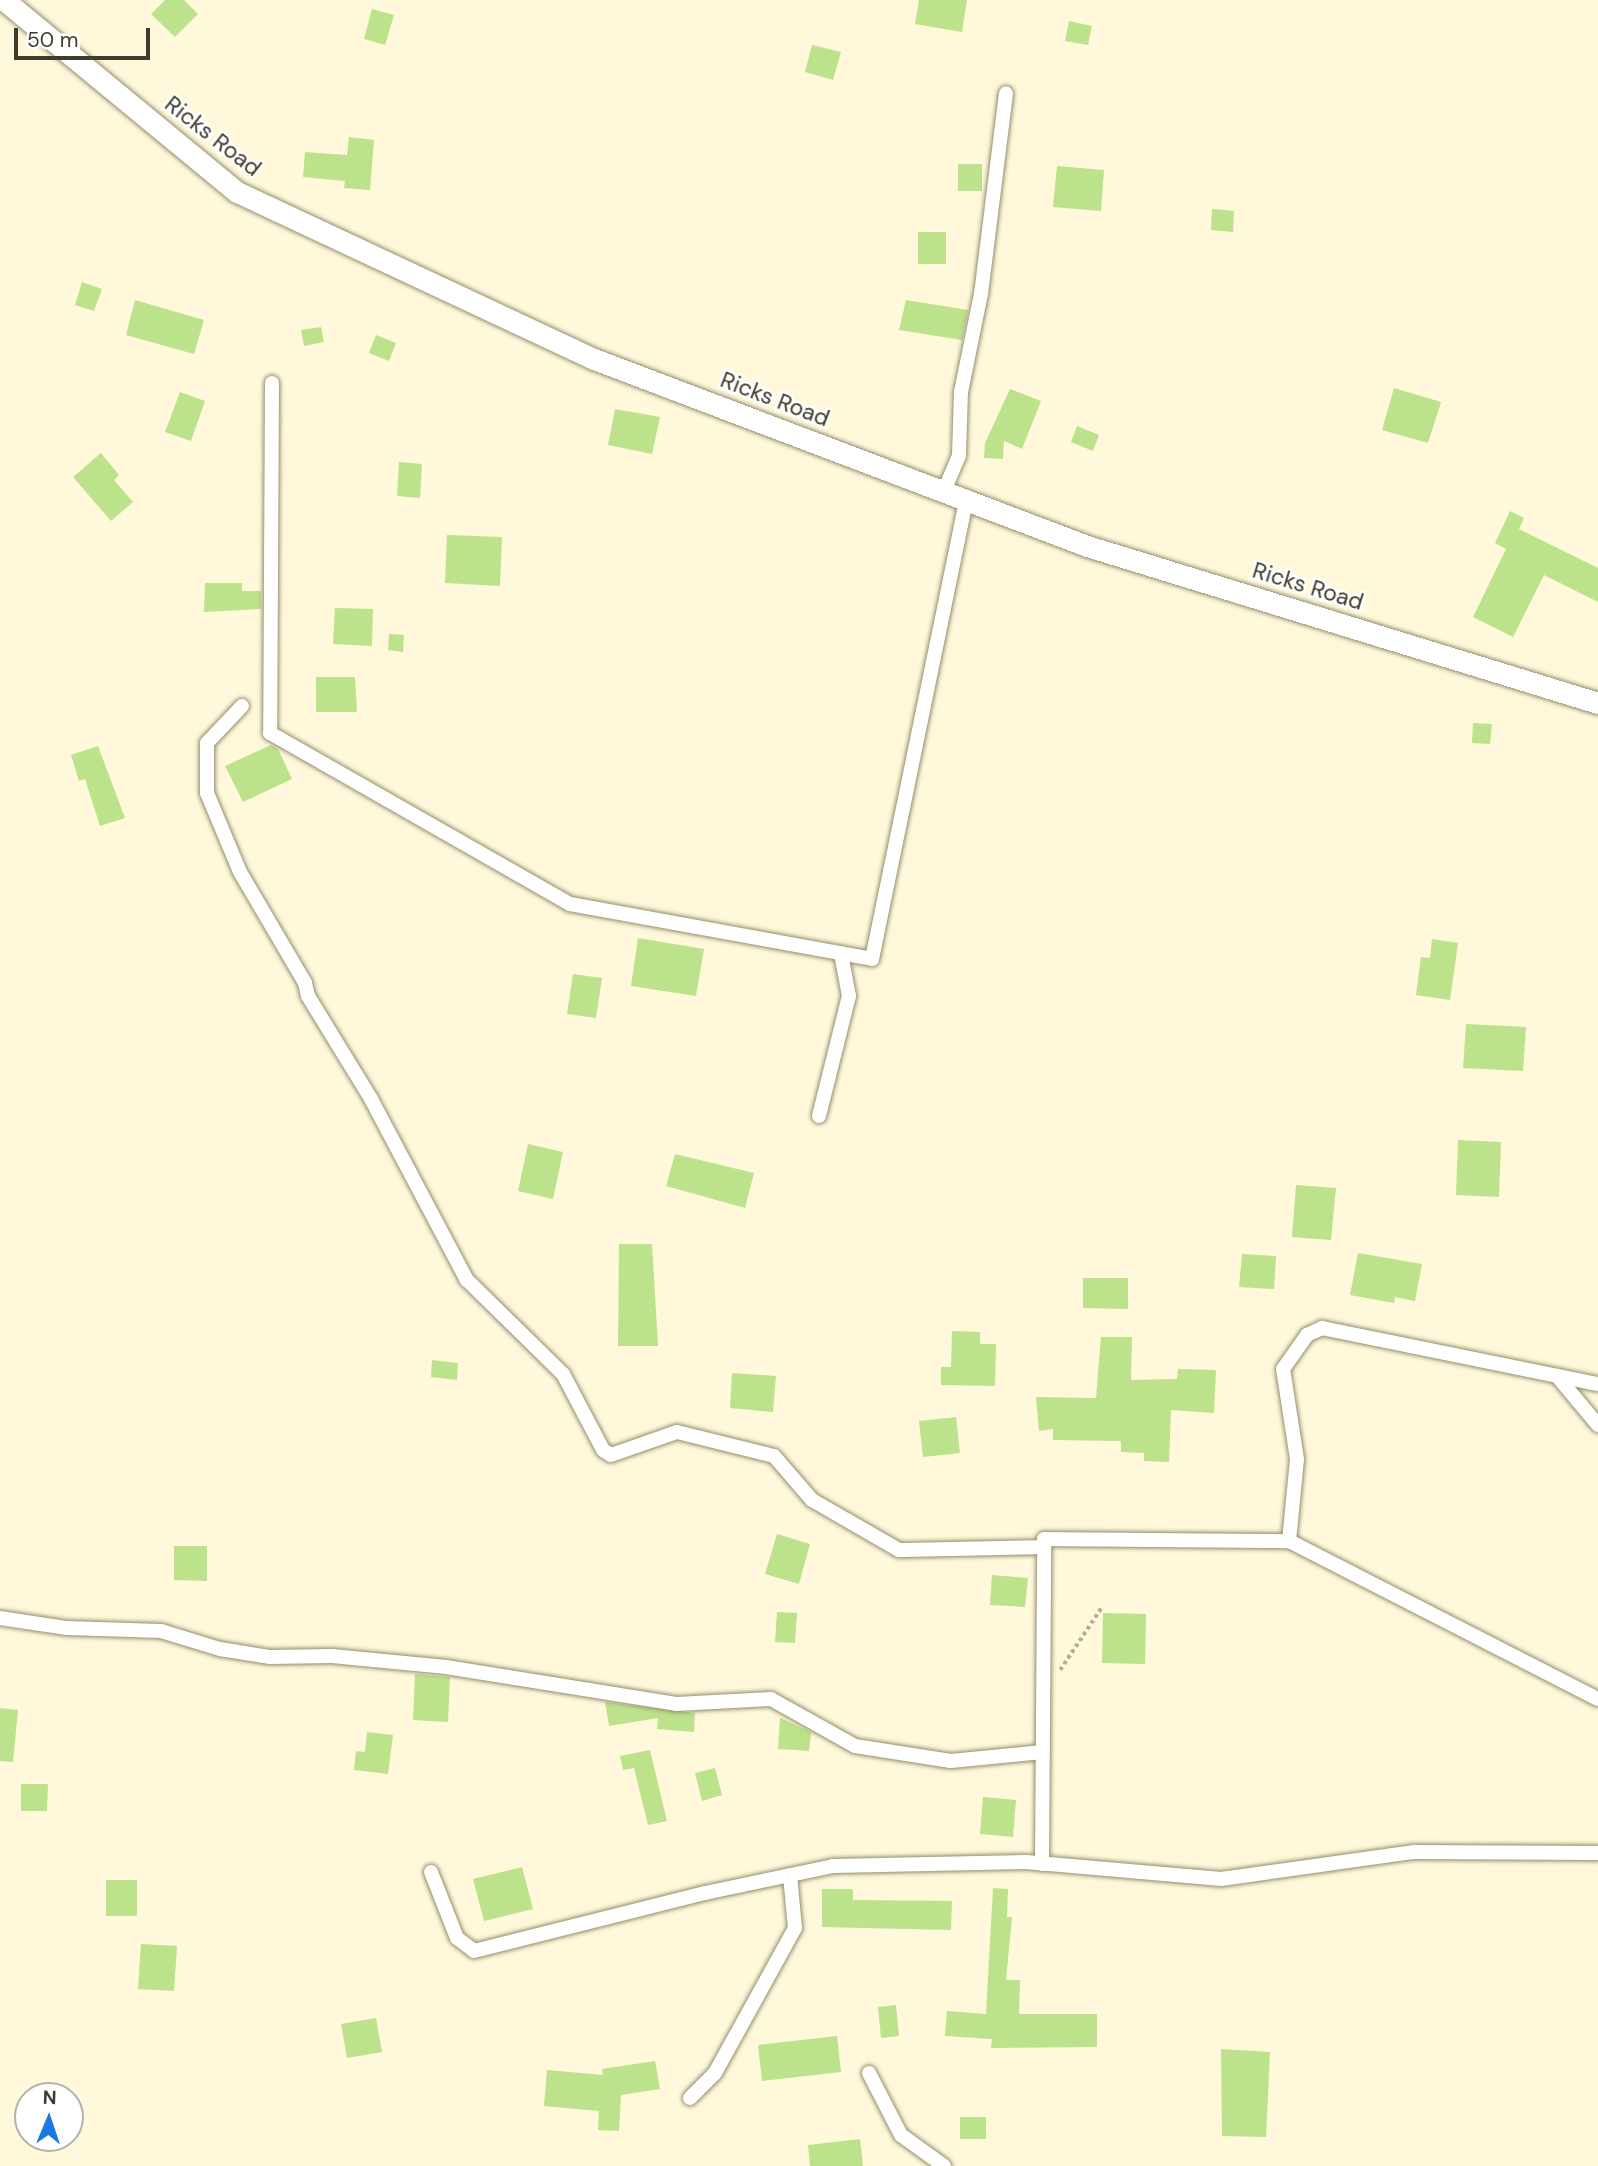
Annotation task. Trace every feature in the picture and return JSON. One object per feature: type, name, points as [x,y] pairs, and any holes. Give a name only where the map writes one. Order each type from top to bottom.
[{"type":"street","name":"Ricks Road","points":[[4,0],[237,192],[594,359],[1087,546],[1598,703]]},
{"type":"street","points":[[944,491],[959,455],[961,392],[981,294],[1006,94]]},
{"type":"street","points":[[272,383],[270,733],[570,904],[841,954],[872,959],[966,500]]},
{"type":"street","points":[[242,706],[207,743],[207,793],[240,872],[305,983],[308,996],[371,1099],[467,1280],[564,1374],[603,1450],[611,1455],[677,1432],[774,1456],[812,1500],[899,1550],[1041,1547]]},
{"type":"street","points":[[819,1116],[849,996],[841,954]]},
{"type":"street","points":[[1289,1541],[1297,1459],[1283,1369],[1307,1335],[1322,1328],[1598,1384]]},
{"type":"street","points":[[1557,1376],[1598,1425]]},
{"type":"street","points":[[1042,1864],[1041,1547],[1044,1539],[1289,1541],[1598,1699]]},
{"type":"street","points":[[0,1618],[67,1628],[162,1631],[219,1649],[270,1657],[332,1656],[446,1667],[676,1704],[771,1699],[855,1746],[951,1760],[1043,1752]]},
{"type":"street","points":[[431,1872],[457,1938],[474,1951],[833,1866],[1042,1864],[1221,1879],[1415,1852],[1598,1853]]},
{"type":"street","points":[[690,2098],[715,2073],[795,1928],[790,1875]]},
{"type":"street","points":[[869,2073],[901,2135],[944,2166]]},
{"type":"path","points":[[1043,1695],[1102,1607]]},
{"type":"building","points":[[165,0],[184,0],[198,14],[175,37],[151,14]]},
{"type":"building","points":[[919,0],[967,0],[962,32],[915,24]]},
{"type":"building","points":[[372,9],[394,15],[385,45],[364,39]]},
{"type":"building","points":[[1069,21],[1092,26],[1088,45],[1065,41]]},
{"type":"building","points":[[812,45],[841,52],[833,80],[805,72]]},
{"type":"building","points":[[349,137],[374,140],[370,190],[344,188],[345,181],[303,177],[305,152],[347,155]]},
{"type":"building","points":[[958,164],[982,164],[982,191],[958,191]]},
{"type":"building","points":[[1057,166],[1104,170],[1101,211],[1053,207]]},
{"type":"building","points":[[1212,209],[1234,211],[1233,232],[1211,230]]},
{"type":"building","points":[[918,232],[946,232],[946,264],[918,264]]},
{"type":"building","points":[[82,282],[102,289],[94,311],[75,305]]},
{"type":"building","points":[[135,300],[204,320],[194,354],[126,335]]},
{"type":"building","points":[[906,300],[968,310],[962,340],[899,330]]},
{"type":"building","points":[[321,327],[324,342],[304,346],[301,330]]},
{"type":"building","points":[[376,335],[396,343],[389,361],[369,353]]},
{"type":"building","points":[[1394,388],[1441,402],[1428,443],[1382,430]]},
{"type":"building","points":[[1010,389],[1041,401],[1022,449],[1004,441],[1003,459],[984,458],[985,443]]},
{"type":"building","points":[[180,392],[205,401],[191,441],[165,432]]},
{"type":"building","points":[[615,409],[660,417],[652,454],[608,445]]},
{"type":"building","points":[[1077,426],[1099,435],[1093,451],[1071,442]]},
{"type":"building","points":[[101,453],[119,475],[114,480],[133,502],[111,521],[73,477]]},
{"type":"building","points":[[399,462],[422,464],[420,498],[397,496]]},
{"type":"building","points":[[1510,511],[1524,518],[1519,529],[1598,568],[1598,602],[1544,575],[1513,637],[1473,617],[1506,549],[1495,543]]},
{"type":"building","points":[[447,535],[502,537],[500,586],[445,583]]},
{"type":"building","points":[[205,583],[242,583],[242,591],[261,591],[261,609],[204,612]]},
{"type":"building","points":[[335,608],[373,609],[372,646],[333,644]]},
{"type":"building","points":[[389,634],[404,635],[403,652],[388,650]]},
{"type":"building","points":[[316,677],[355,677],[357,712],[316,712]]},
{"type":"building","points":[[1473,723],[1492,724],[1490,744],[1472,743]]},
{"type":"building","points":[[271,745],[278,749],[292,779],[243,802],[225,766]]},
{"type":"building","points":[[98,746],[125,818],[100,826],[85,779],[79,781],[71,755]]},
{"type":"building","points":[[638,938],[704,949],[696,996],[631,986]]},
{"type":"building","points":[[1432,939],[1458,943],[1450,1000],[1416,995],[1421,957],[1430,958]]},
{"type":"building","points":[[573,974],[602,978],[596,1018],[567,1014]]},
{"type":"building","points":[[1466,1024],[1526,1027],[1523,1071],[1463,1068]]},
{"type":"building","points":[[1458,1140],[1501,1142],[1499,1197],[1456,1195]]},
{"type":"building","points":[[528,1144],[563,1152],[553,1199],[518,1191]]},
{"type":"building","points":[[675,1154],[754,1173],[745,1208],[666,1186]]},
{"type":"building","points":[[1296,1185],[1336,1188],[1331,1240],[1292,1237]]},
{"type":"building","points":[[619,1244],[652,1244],[658,1346],[618,1346]]},
{"type":"building","points":[[1358,1253],[1422,1264],[1415,1301],[1395,1297],[1394,1303],[1350,1295]]},
{"type":"building","points":[[1242,1254],[1276,1256],[1274,1289],[1239,1287]]},
{"type":"building","points":[[1083,1278],[1128,1278],[1128,1309],[1083,1308]]},
{"type":"building","points":[[952,1331],[980,1332],[980,1344],[996,1344],[995,1386],[941,1385],[941,1367],[951,1367]]},
{"type":"building","points":[[1101,1337],[1132,1337],[1131,1380],[1177,1379],[1178,1369],[1216,1370],[1214,1413],[1171,1410],[1169,1462],[1144,1461],[1144,1453],[1121,1452],[1121,1441],[1053,1440],[1053,1429],[1039,1431],[1036,1397],[1096,1398]]},
{"type":"building","points":[[432,1360],[458,1363],[457,1380],[431,1377]]},
{"type":"building","points":[[732,1373],[776,1376],[773,1412],[730,1408]]},
{"type":"building","points":[[956,1417],[960,1453],[923,1457],[919,1421]]},
{"type":"building","points":[[777,1534],[810,1544],[799,1584],[765,1574]]},
{"type":"building","points":[[174,1546],[207,1546],[207,1581],[174,1580]]},
{"type":"building","points":[[992,1575],[1028,1578],[1025,1607],[990,1605]]},
{"type":"building","points":[[777,1612],[797,1613],[795,1643],[775,1642]]},
{"type":"building","points":[[1103,1613],[1146,1614],[1145,1664],[1102,1663]]},
{"type":"building","points":[[415,1674],[450,1677],[448,1722],[413,1720]]},
{"type":"building","points":[[605,1702],[695,1713],[694,1732],[657,1729],[658,1718],[609,1726]]},
{"type":"building","points":[[0,1708],[18,1710],[13,1762],[0,1761]]},
{"type":"building","points":[[780,1718],[811,1732],[809,1751],[778,1749]]},
{"type":"building","points":[[367,1732],[393,1735],[388,1774],[354,1770],[356,1751],[365,1752]]},
{"type":"building","points":[[650,1750],[667,1821],[648,1825],[634,1768],[623,1770],[620,1756]]},
{"type":"building","points":[[715,1768],[722,1795],[702,1801],[695,1773]]},
{"type":"building","points":[[21,1784],[48,1784],[47,1811],[21,1811]]},
{"type":"building","points":[[983,1797],[1016,1800],[1013,1837],[980,1834]]},
{"type":"building","points":[[522,1867],[533,1909],[484,1921],[473,1879]]},
{"type":"building","points":[[106,1880],[137,1880],[137,1916],[106,1916]]},
{"type":"building","points":[[993,1888],[1008,1889],[1007,1917],[1012,1917],[1006,1980],[1020,1980],[1019,2014],[1097,2014],[1097,2047],[991,2048],[992,2039],[945,2036],[947,2011],[986,2014]]},
{"type":"building","points":[[822,1889],[853,1889],[853,1900],[952,1901],[951,1930],[822,1927]]},
{"type":"building","points":[[141,1944],[177,1946],[174,1991],[138,1989]]},
{"type":"building","points":[[896,2005],[899,2036],[881,2038],[878,2007]]},
{"type":"building","points":[[376,2018],[382,2052],[347,2058],[341,2024]]},
{"type":"building","points":[[837,2036],[841,2072],[762,2081],[758,2045]]},
{"type":"building","points":[[1221,2049],[1270,2052],[1266,2137],[1222,2136]]},
{"type":"building","points":[[655,2061],[660,2089],[621,2095],[619,2131],[598,2130],[599,2111],[544,2106],[547,2070],[603,2075],[602,2069]]},
{"type":"building","points":[[960,2117],[986,2117],[986,2139],[960,2139]]},
{"type":"building","points":[[860,2139],[863,2166],[810,2166],[808,2145]]}]
